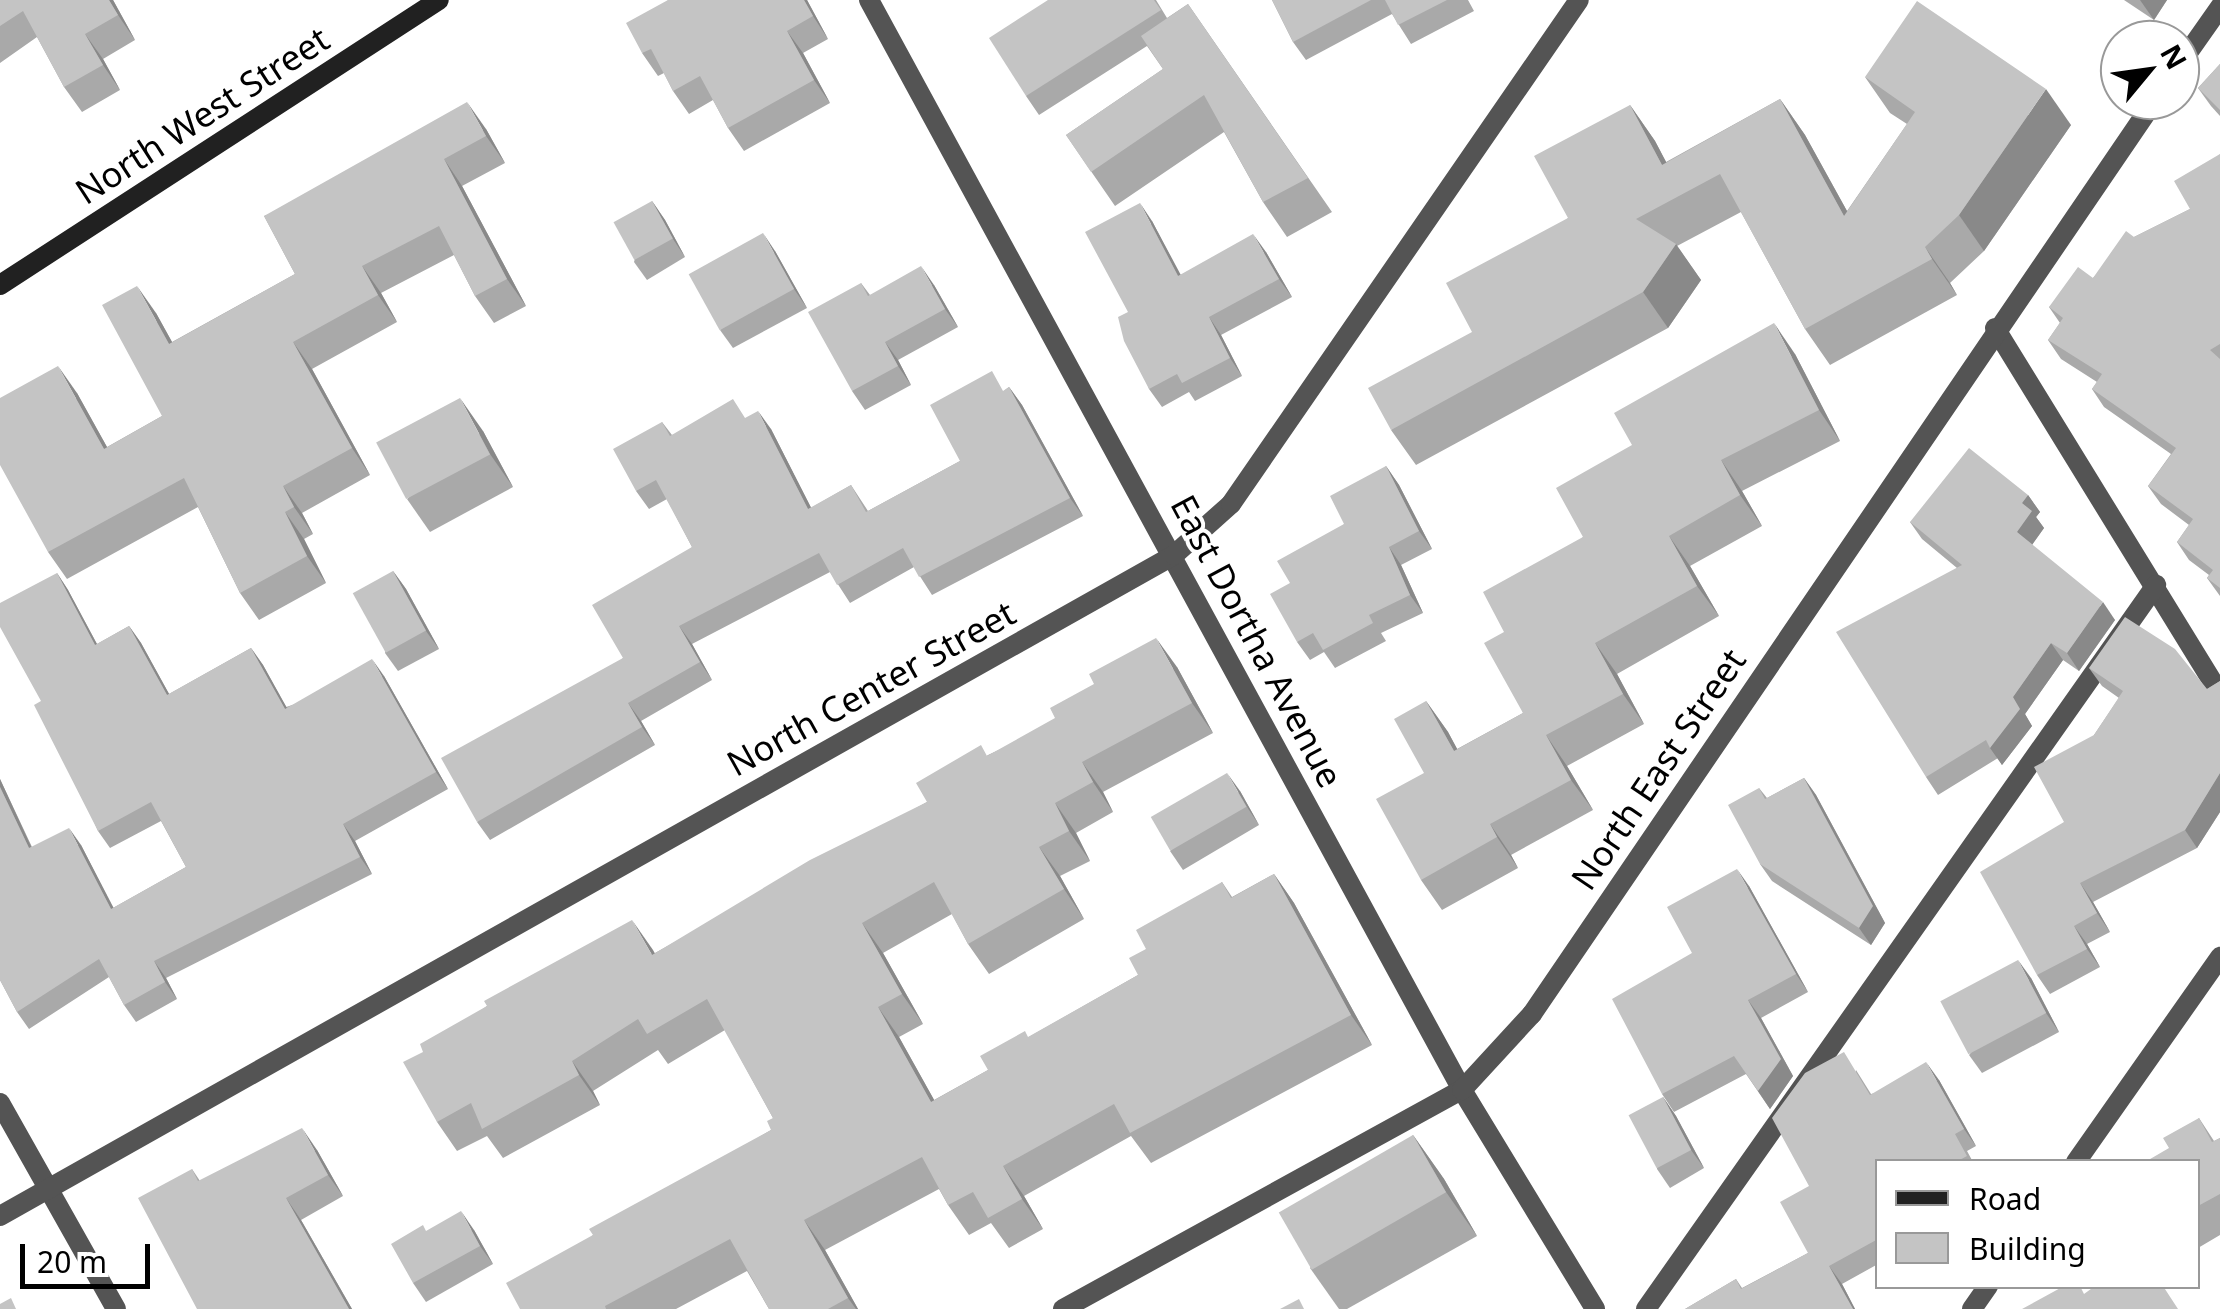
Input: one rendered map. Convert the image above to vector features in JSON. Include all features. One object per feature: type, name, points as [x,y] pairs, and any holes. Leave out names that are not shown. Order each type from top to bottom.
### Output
[{"type":"street","name":"North West Street","points":[[0,285],[439,0]]},
{"type":"street","name":"East Dortha Avenue","points":[[869,0],[1174,554],[1462,1090],[1596,1309]]},
{"type":"street","name":"North Center Street","points":[[0,1216],[1174,554],[1231,504],[1579,0]]},
{"type":"street","points":[[2200,35],[2220,6]]},
{"type":"street","name":"North East Street","points":[[1063,1309],[1462,1090],[1532,1014],[2140,120]]},
{"type":"street","points":[[1995,328],[2220,694]]},
{"type":"street","points":[[1646,1309],[2156,585]]},
{"type":"street","points":[[2078,1159],[2220,958]]},
{"type":"street","points":[[0,1103],[116,1309]]},
{"type":"building","points":[[0,0],[109,0],[118,15],[85,34],[103,65],[64,87],[23,11],[0,26]]},
{"type":"building","points":[[668,0],[804,0],[813,16],[787,31],[814,80],[728,128],[700,76],[673,91],[651,49],[642,53],[626,23]]},
{"type":"building","points":[[1048,0],[1154,0],[1161,10],[1026,96],[989,38]]},
{"type":"building","points":[[1272,0],[1371,0],[1293,42]]},
{"type":"building","points":[[1385,0],[1447,0],[1398,25]]},
{"type":"building","points":[[1917,1],[2046,89],[1959,215],[1925,247],[1932,259],[1805,329],[1720,174],[1636,219],[1676,244],[1643,292],[1391,430],[1368,388],[1472,332],[1446,283],[1568,218],[1534,156],[1630,105],[1662,165],[1780,99],[1844,216],[1915,112],[1865,77]]},
{"type":"building","points":[[1188,4],[1308,178],[1263,202],[1204,95],[1091,172],[1066,135],[1163,69],[1141,36]]},
{"type":"building","points":[[2220,64],[2220,110],[2200,90]]},
{"type":"building","points":[[467,102],[486,136],[444,159],[507,279],[475,296],[439,226],[362,266],[378,295],[293,342],[352,448],[283,486],[294,507],[285,512],[307,556],[240,593],[184,478],[48,552],[0,465],[0,398],[58,366],[104,449],[162,416],[102,305],[137,286],[169,344],[295,274],[264,216]]},
{"type":"building","points":[[2220,154],[2220,344],[2210,350],[2220,359],[2220,588],[2207,578],[2213,570],[2177,542],[2193,519],[2148,486],[2176,448],[2092,389],[2102,374],[2048,340],[2063,318],[2049,307],[2078,267],[2093,278],[2126,231],[2134,237],[2190,209],[2174,181]]},
{"type":"building","points":[[652,201],[673,239],[634,260],[614,222]]},
{"type":"building","points":[[1140,203],[1178,276],[1253,234],[1279,279],[1209,317],[1230,358],[1182,383],[1177,374],[1149,389],[1124,341],[1118,317],[1128,312],[1085,232]]},
{"type":"building","points":[[763,233],[794,289],[720,330],[689,274]]},
{"type":"building","points":[[921,266],[945,309],[885,342],[898,366],[852,391],[808,312],[861,283],[868,296]]},
{"type":"building","points":[[1774,323],[1819,410],[1721,460],[1740,495],[1669,536],[1697,586],[1595,643],[1623,694],[1546,735],[1571,780],[1490,824],[1497,837],[1421,880],[1376,799],[1424,773],[1394,719],[1426,701],[1454,751],[1523,713],[1484,643],[1504,632],[1483,592],[1583,537],[1556,488],[1632,445],[1614,413]]},
{"type":"building","points":[[992,371],[1003,391],[1009,387],[1070,498],[919,577],[903,548],[837,585],[819,553],[679,626],[700,662],[628,703],[642,727],[477,822],[441,758],[623,658],[592,605],[692,547],[656,480],[636,491],[613,449],[662,422],[670,436],[733,399],[745,418],[758,411],[808,509],[851,485],[866,512],[960,461],[930,405]]},
{"type":"building","points":[[460,398],[490,455],[406,499],[376,443]]},
{"type":"building","points":[[1969,448],[2028,495],[2022,503],[2032,511],[2017,532],[2103,602],[2067,653],[2051,643],[2013,697],[2020,709],[1990,748],[1986,740],[1926,777],[1836,632],[1962,565],[1910,522]]},
{"type":"building","points":[[1386,466],[1419,531],[1389,547],[1410,595],[1369,615],[1373,623],[1323,650],[1313,633],[1297,642],[1270,594],[1290,583],[1277,561],[1344,524],[1330,496]]},
{"type":"building","points":[[393,571],[426,630],[386,653],[353,593]]},
{"type":"building","points":[[57,573],[95,645],[129,626],[167,695],[251,648],[285,709],[372,659],[436,772],[343,824],[360,857],[154,961],[165,982],[124,1005],[99,959],[17,1012],[0,980],[0,787],[29,848],[69,828],[111,909],[186,867],[151,802],[98,831],[34,705],[41,701],[0,627],[0,603]]},
{"type":"building","points":[[2125,617],[2175,649],[2207,689],[2220,681],[2220,773],[2185,830],[2080,883],[2097,913],[2074,926],[2087,949],[2037,975],[1980,872],[2064,822],[2034,767],[2094,735],[2123,691],[2089,668]]},
{"type":"building","points":[[1156,638],[1192,703],[1082,762],[1093,782],[1055,803],[1069,831],[1039,847],[1064,889],[968,944],[934,882],[862,923],[902,994],[878,1007],[931,1102],[988,1070],[980,1056],[1025,1031],[1028,1037],[1138,975],[1129,958],[1146,949],[1136,930],[1222,882],[1231,898],[1274,874],[1351,1015],[1130,1133],[1114,1104],[1003,1166],[1022,1199],[988,1218],[973,1192],[948,1205],[922,1157],[804,1220],[848,1298],[828,1309],[769,1309],[730,1239],[605,1306],[606,1309],[520,1309],[506,1283],[593,1235],[589,1229],[771,1130],[767,1121],[773,1118],[707,999],[647,1034],[638,1019],[572,1061],[579,1075],[482,1129],[471,1103],[437,1122],[403,1062],[423,1052],[420,1044],[487,1006],[484,1001],[632,920],[652,955],[810,860],[927,802],[916,783],[981,745],[987,756],[1055,718],[1050,708],[1094,684],[1089,674]]},
{"type":"building","points":[[1227,773],[1246,807],[1170,851],[1151,817]]},
{"type":"building","points":[[1804,778],[1873,906],[1859,928],[1760,864],[1728,805],[1759,788],[1765,799]]},
{"type":"building","points":[[1737,869],[1796,974],[1748,1000],[1781,1059],[1758,1091],[1734,1056],[1662,1094],[1612,999],[1692,953],[1667,907]]},
{"type":"building","points":[[2018,960],[2046,1013],[1968,1054],[1940,1001]]},
{"type":"building","points":[[1844,1052],[1870,1095],[1926,1062],[1964,1129],[1955,1134],[1967,1156],[1875,1159],[1875,1241],[1829,1266],[1853,1309],[1685,1309],[1736,1279],[1741,1289],[1808,1253],[1780,1202],[1809,1186],[1772,1118],[1805,1073]]},
{"type":"building","points":[[1663,1097],[1691,1150],[1657,1168],[1629,1115]]},
{"type":"building","points":[[2199,1118],[2212,1142],[2220,1138],[2220,1194],[2200,1205],[2200,1159],[2150,1159],[2169,1148],[2163,1138]]},
{"type":"building","points":[[302,1128],[328,1175],[286,1198],[349,1309],[197,1309],[138,1198],[192,1169],[198,1181]]},
{"type":"building","points":[[1413,1135],[1446,1192],[1312,1270],[1279,1212]]},
{"type":"building","points":[[461,1211],[480,1246],[413,1283],[391,1244],[423,1225],[426,1231]]},
{"type":"building","points":[[2059,1289],[2082,1289],[2084,1294],[2091,1289],[2165,1289],[2178,1309],[2022,1309]]},
{"type":"building","points":[[11,1298],[16,1309],[0,1309],[0,1304]]},
{"type":"building","points":[[1299,1299],[1304,1309],[1280,1309]]}]
